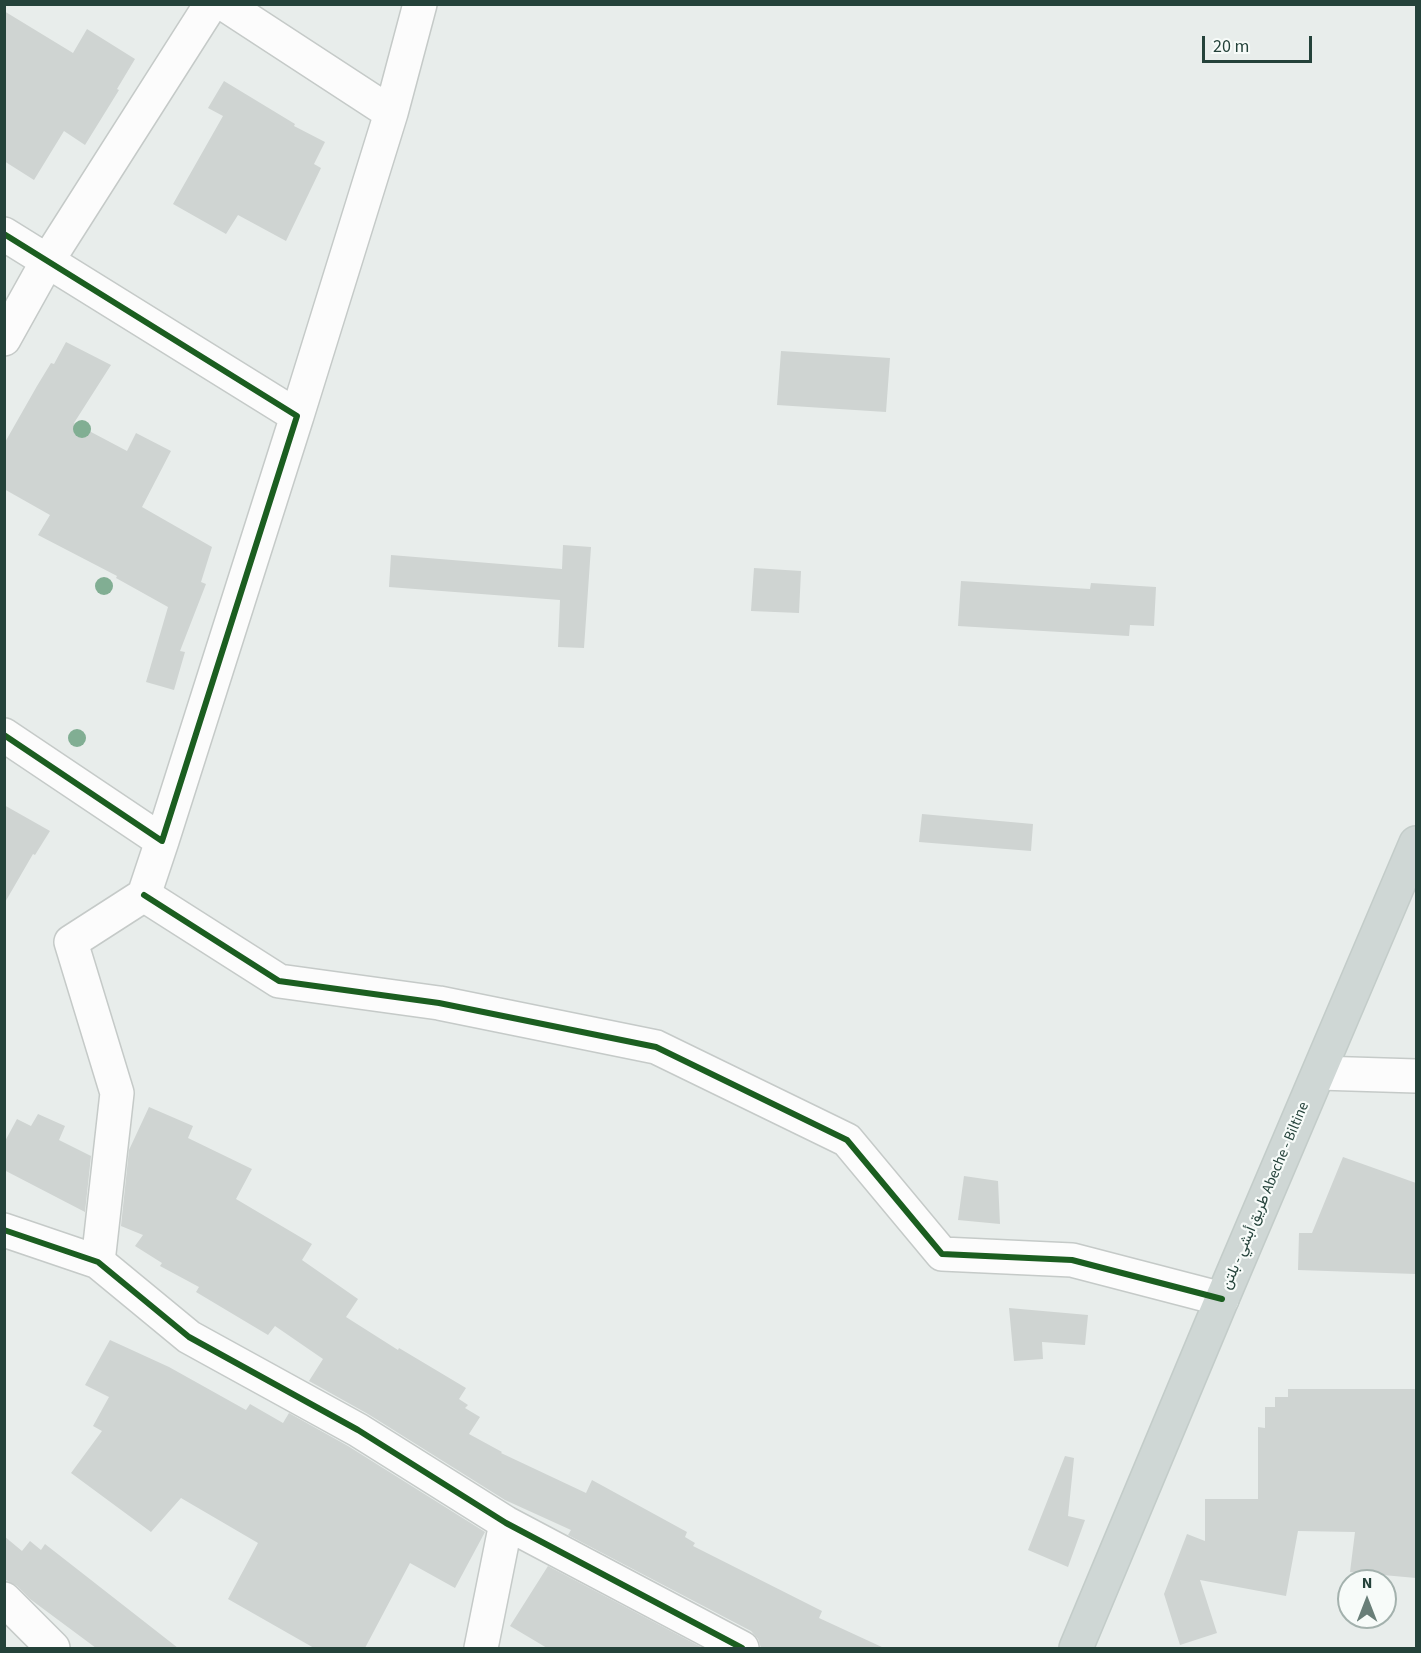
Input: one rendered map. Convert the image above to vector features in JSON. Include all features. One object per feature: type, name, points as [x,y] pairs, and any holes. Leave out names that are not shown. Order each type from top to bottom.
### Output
[{"type":"main road","name":"طريق أبشي - بلتن Abeche - Biltine","points":[[1076,1648],[1416,843]]},
{"type":"street","points":[[4,339],[48,260],[211,4]]},
{"type":"street","points":[[224,4],[391,113]]},
{"type":"street","points":[[98,1262],[117,1093],[71,942],[144,895],[391,113],[420,4]]},
{"type":"street","points":[[4,234],[297,416]]},
{"type":"street","points":[[4,735],[162,841]]},
{"type":"street","points":[[144,895],[279,981],[439,1003],[656,1047],[847,1140],[942,1254],[1072,1260],[1222,1299]]},
{"type":"street","points":[[1319,1073],[1416,1076]]},
{"type":"street","points":[[4,1230],[98,1262],[189,1337],[358,1430],[506,1523],[742,1648]]},
{"type":"street","points":[[481,1648],[506,1523]]},
{"type":"street","points":[[4,1599],[53,1648]]},
{"type":"building","points":[[4,11],[73,53],[87,29],[135,59],[85,145],[64,131],[34,180],[4,161]]},
{"type":"building","points":[[224,81],[295,124],[294,126],[325,142],[314,164],[321,168],[286,241],[238,215],[226,234],[173,204],[223,116],[208,108]]},
{"type":"building","points":[[66,342],[111,365],[74,423],[127,451],[136,433],[171,451],[142,507],[212,547],[201,582],[206,584],[180,651],[185,652],[174,690],[146,682],[168,607],[116,578],[117,576],[38,535],[50,515],[4,489],[4,444],[37,386],[51,363],[54,364]]},
{"type":"building","points":[[781,351],[890,358],[886,412],[777,405]]},
{"type":"building","points":[[563,545],[591,547],[584,648],[558,647],[560,600],[389,587],[391,555],[562,569]]},
{"type":"building","points":[[754,568],[801,571],[799,613],[751,611]]},
{"type":"building","points":[[961,581],[1090,589],[1091,583],[1156,587],[1154,626],[1130,625],[1129,636],[958,626]]},
{"type":"building","points":[[4,805],[50,831],[35,855],[33,854],[4,904]]},
{"type":"building","points":[[922,814],[1033,824],[1031,851],[919,842]]},
{"type":"building","points":[[149,1107],[193,1126],[188,1138],[252,1169],[236,1199],[312,1244],[302,1260],[358,1299],[346,1317],[398,1350],[399,1348],[466,1388],[459,1399],[468,1405],[465,1408],[480,1417],[469,1434],[501,1453],[586,1493],[592,1480],[687,1532],[685,1537],[695,1543],[693,1546],[822,1611],[819,1618],[884,1648],[761,1648],[758,1639],[751,1631],[568,1535],[571,1530],[505,1500],[368,1414],[309,1381],[323,1359],[275,1326],[268,1335],[196,1292],[199,1287],[160,1266],[162,1263],[135,1246],[143,1235],[121,1226],[129,1150]]},
{"type":"building","points":[[38,1114],[65,1126],[59,1140],[91,1156],[85,1212],[4,1170],[4,1143],[17,1119],[31,1126]]},
{"type":"building","points":[[1343,1157],[1416,1183],[1416,1274],[1298,1270],[1299,1233],[1312,1233]]},
{"type":"building","points":[[964,1176],[998,1181],[1000,1224],[958,1220]]},
{"type":"building","points":[[1009,1308],[1088,1315],[1085,1345],[1042,1342],[1043,1359],[1014,1361]]},
{"type":"building","points":[[110,1340],[169,1367],[246,1410],[250,1404],[283,1423],[289,1413],[348,1446],[485,1532],[455,1588],[410,1563],[365,1648],[314,1648],[228,1599],[258,1543],[181,1498],[151,1532],[71,1473],[102,1431],[93,1426],[109,1397],[85,1385]]},
{"type":"building","points":[[1288,1389],[1416,1389],[1416,1578],[1397,1576],[1397,1569],[1350,1569],[1355,1532],[1298,1531],[1286,1596],[1200,1580],[1217,1633],[1180,1645],[1164,1594],[1187,1534],[1205,1541],[1205,1499],[1258,1499],[1258,1427],[1265,1428],[1265,1407],[1275,1407],[1275,1397],[1288,1397]]},
{"type":"building","points":[[1065,1456],[1074,1458],[1068,1516],[1085,1520],[1068,1567],[1028,1550]]},
{"type":"building","points":[[4,1536],[22,1551],[30,1541],[41,1550],[45,1544],[178,1648],[96,1648],[30,1599],[17,1586],[4,1579]]},
{"type":"building","points":[[548,1566],[703,1648],[547,1648],[510,1626]]},
{"type":"cycle path","points":[[4,234],[297,416],[162,841],[4,735]]},
{"type":"cycle path","points":[[144,895],[279,981],[439,1003],[656,1047],[847,1140],[942,1254],[1072,1260],[1222,1299]]},
{"type":"cycle path","points":[[4,1230],[98,1262],[189,1337],[358,1430],[506,1523],[742,1648]]}]
